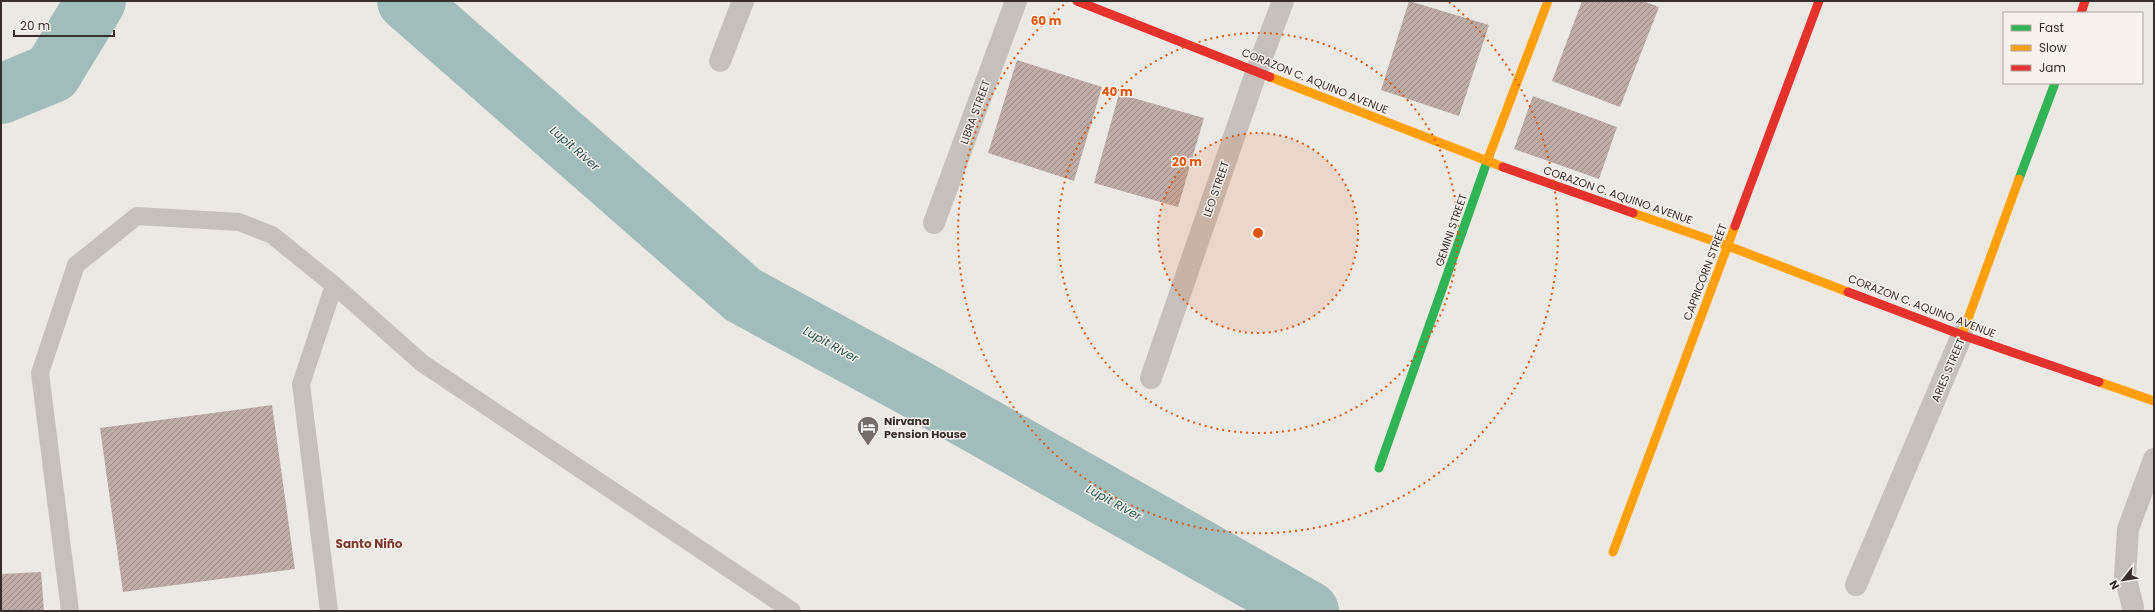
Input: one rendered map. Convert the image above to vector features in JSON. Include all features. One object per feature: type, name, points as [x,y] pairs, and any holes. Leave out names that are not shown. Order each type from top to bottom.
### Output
[{"type":"street","points":[[720,61],[743,1]]},
{"type":"street","name":"LIBRA STREET","points":[[934,223],[1016,1]]},
{"type":"street","name":"CORAZON C. AQUINO AVENUE","points":[[1077,1],[1257,70],[1488,162],[1728,246],[1962,335],[2154,401]]},
{"type":"street","name":"LEO STREET","points":[[1151,378],[1257,70],[1283,1]]},
{"type":"street","name":"GEMINI STREET","points":[[1379,468],[1488,162],[1548,1]]},
{"type":"street","name":"CAPRICORN STREET","points":[[1613,552],[1820,1]]},
{"type":"street","points":[[2081,12],[2085,1]]},
{"type":"street","name":"ARIES STREET","points":[[1856,585],[1962,335],[2055,84]]},
{"type":"street","points":[[2133,607],[2125,576],[2128,529],[2154,459]]},
{"type":"lane","points":[[70,611],[40,373],[76,266],[137,216],[239,222],[272,235],[334,285],[422,363],[787,610]]},
{"type":"lane","points":[[329,611],[301,384],[334,285]]},
{"type":"building","points":[[1409,1],[1489,25],[1459,116],[1381,90]]},
{"type":"building","points":[[1582,1],[1643,1],[1659,7],[1620,107],[1552,81]]},
{"type":"building","points":[[1017,60],[1102,87],[1074,181],[988,153]]},
{"type":"building","points":[[1119,94],[1204,118],[1178,207],[1094,183]]},
{"type":"building","points":[[1533,96],[1617,127],[1599,179],[1514,149]]},
{"type":"building","points":[[272,405],[295,569],[123,592],[100,428]]},
{"type":"building","points":[[41,572],[44,611],[1,611],[1,574]]},
{"type":"waterway","name":"Lupit River","points":[[1,94],[52,73],[96,1]]},
{"type":"waterway","name":"Lupit River","points":[[407,1],[743,295],[916,389],[1309,611]]},
{"type":"traffic: fast","points":[[2019,179],[2055,84]]},
{"type":"traffic: fast","points":[[1379,468],[1489,156]]},
{"type":"traffic: slow","points":[[1489,156],[1548,1]]},
{"type":"traffic: slow","points":[[1270,77],[1503,167]]},
{"type":"traffic: slow","points":[[1962,335],[2019,179]]},
{"type":"traffic: slow","points":[[1633,213],[1728,246],[1848,292]]},
{"type":"traffic: slow","points":[[1613,552],[1735,226]]},
{"type":"traffic: slow","points":[[2099,382],[2154,401]]},
{"type":"traffic: jam","points":[[1077,1],[1270,77]]},
{"type":"traffic: jam","points":[[1735,226],[1819,1]]},
{"type":"traffic: jam","points":[[2081,12],[2085,1]]},
{"type":"traffic: jam","points":[[1503,167],[1633,213]]},
{"type":"traffic: jam","points":[[1848,292],[1962,335],[2099,382]]},
{"type":"place","name":"Nirvana Pension House","points":[[868,446]]},
{"type":"district","name":"Santo Niño","points":[[369,543]]}]
